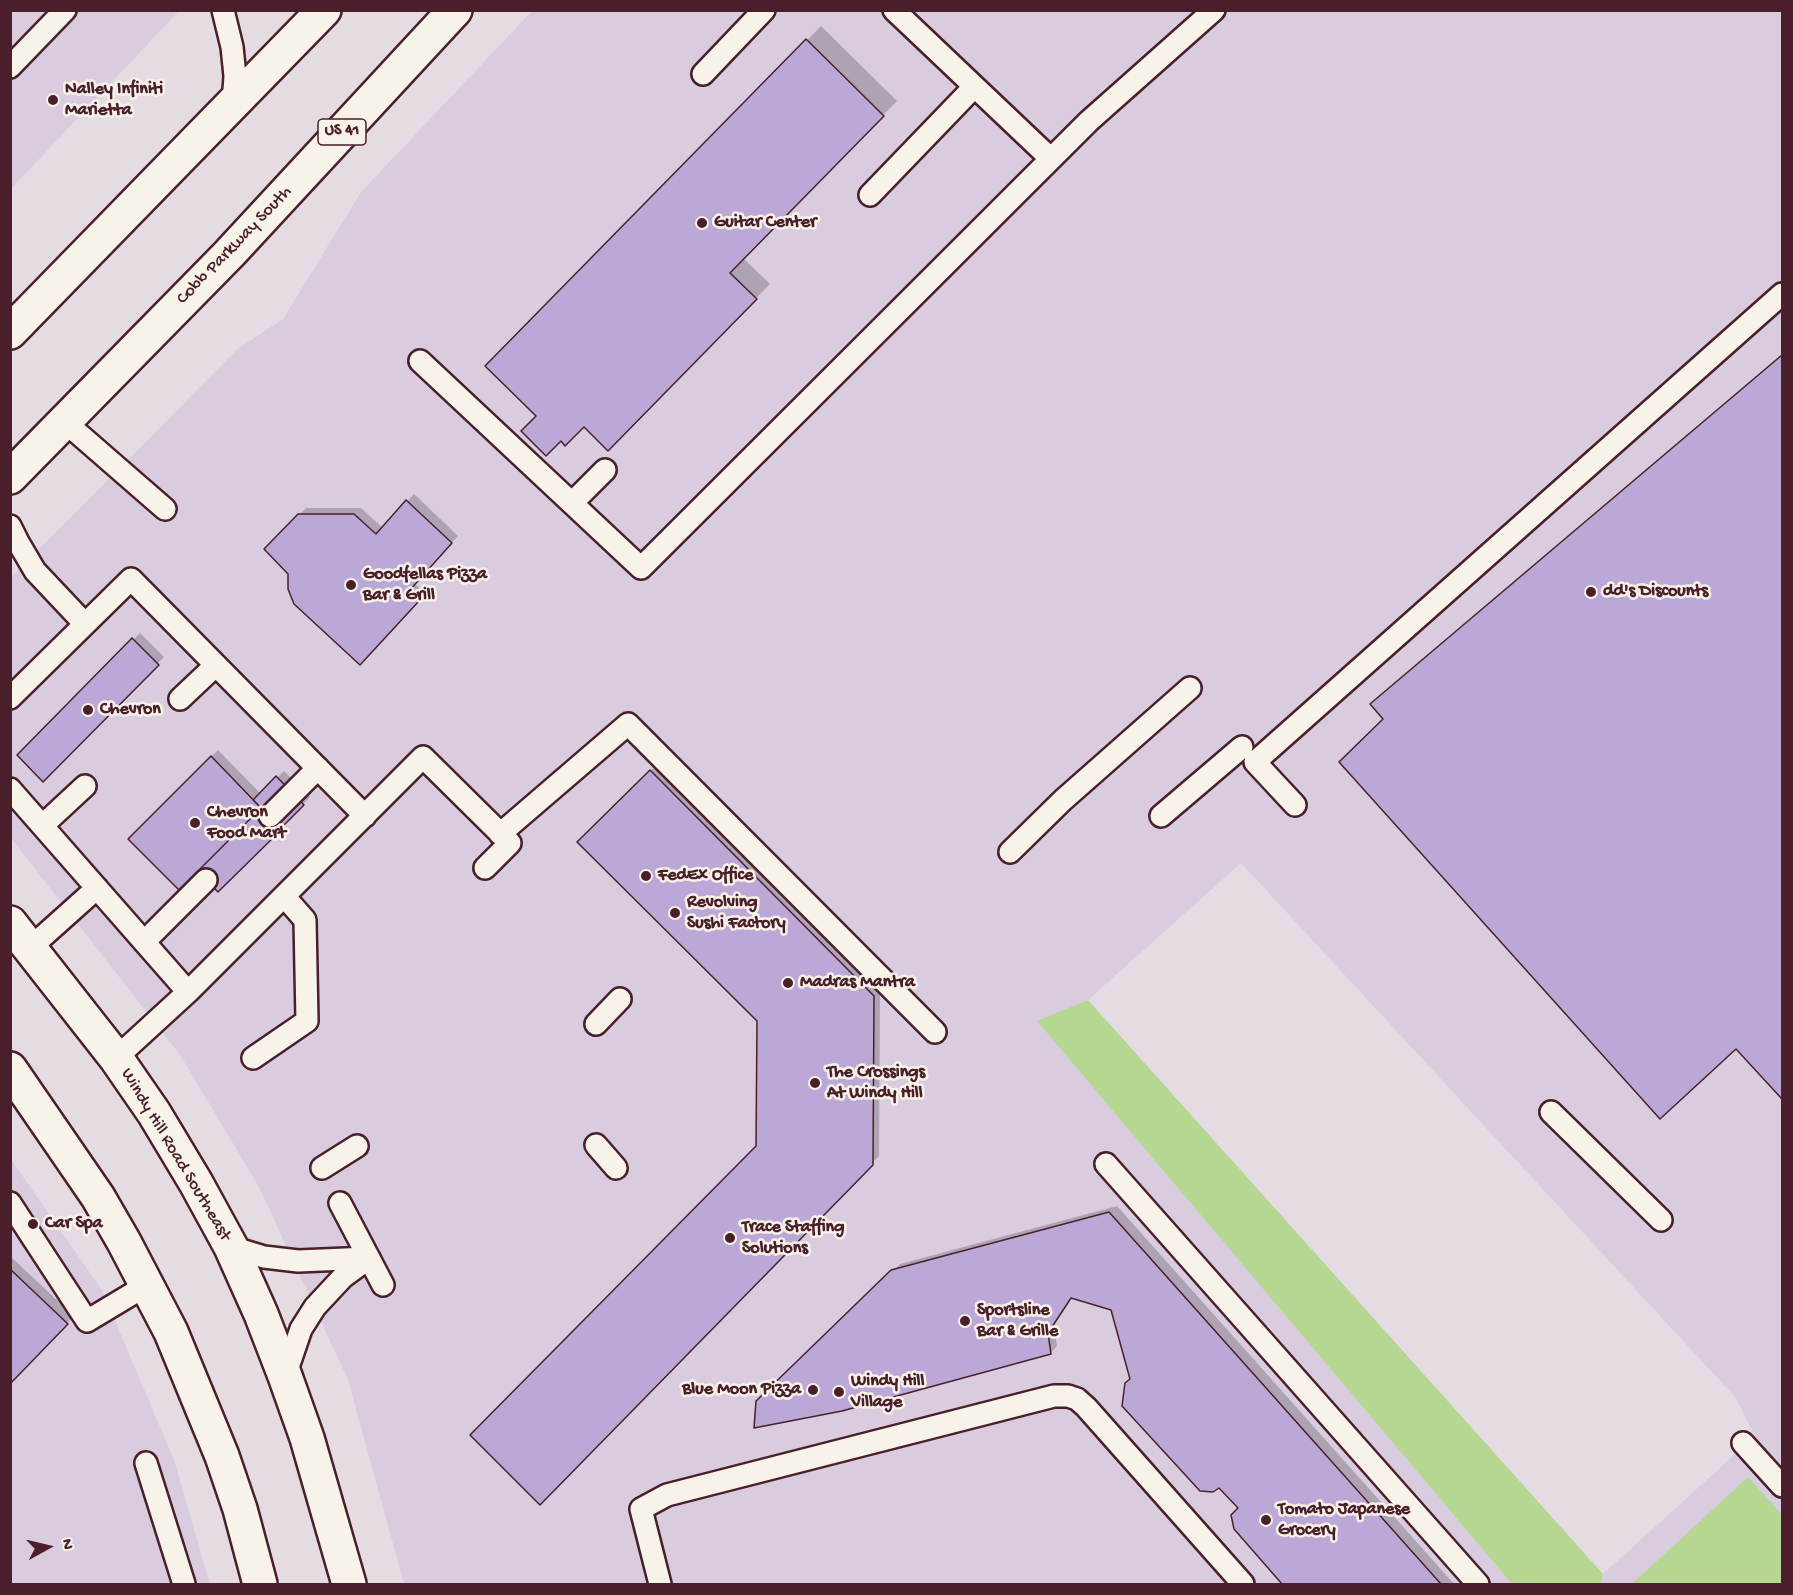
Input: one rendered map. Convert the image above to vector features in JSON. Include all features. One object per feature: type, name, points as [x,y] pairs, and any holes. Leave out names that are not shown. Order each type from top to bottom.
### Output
[{"type":"main road","points":[[10,332],[324,10]]},
{"type":"main road","name":"Cobb Parkway South","points":[[10,477],[229,254],[455,10]]},
{"type":"main road","name":"Windy Hill Road Southeast","points":[[20,935],[116,1058],[154,1113],[231,1247],[261,1314],[307,1438],[349,1584]]},
{"type":"main road","points":[[10,1068],[98,1197],[147,1285],[183,1360],[222,1456],[240,1509],[260,1584]]},
{"type":"lane","points":[[10,67],[65,10]]},
{"type":"lane","points":[[223,10],[232,47],[235,76],[233,104]]},
{"type":"lane","points":[[703,74],[764,10]]},
{"type":"lane","points":[[894,10],[1051,159]]},
{"type":"lane","points":[[420,361],[642,568],[1089,121],[1214,10]]},
{"type":"lane","points":[[870,195],[974,87]]},
{"type":"lane","points":[[1295,805],[1255,762],[1782,294]]},
{"type":"lane","points":[[65,422],[165,509]]},
{"type":"lane","points":[[572,503],[605,470]]},
{"type":"lane","points":[[10,526],[35,570],[86,624]]},
{"type":"lane","points":[[10,558],[35,570]]},
{"type":"lane","points":[[10,698],[131,579],[365,816]]},
{"type":"lane","points":[[180,699],[216,665]]},
{"type":"lane","points":[[1010,852],[1063,800],[1190,688]]},
{"type":"lane","points":[[500,834],[628,724],[935,1032]]},
{"type":"lane","points":[[1161,816],[1242,747]]},
{"type":"lane","points":[[116,1058],[188,992],[423,757],[510,843],[485,868]]},
{"type":"lane","points":[[270,816],[318,768]]},
{"type":"lane","points":[[42,825],[85,786]]},
{"type":"lane","points":[[10,789],[188,992]]},
{"type":"lane","points":[[144,942],[206,880]]},
{"type":"lane","points":[[20,935],[97,888]]},
{"type":"lane","points":[[253,1058],[307,1021],[305,920],[284,896]]},
{"type":"lane","points":[[596,1024],[620,999]]},
{"type":"lane","points":[[1551,1112],[1661,1220]]},
{"type":"lane","points":[[596,1145],[616,1168]]},
{"type":"lane","points":[[322,1168],[357,1146]]},
{"type":"lane","points":[[1106,1164],[1478,1584]]},
{"type":"lane","points":[[10,1203],[87,1321],[147,1285]]},
{"type":"lane","points":[[340,1203],[383,1285]]},
{"type":"lane","points":[[231,1247],[264,1257],[298,1261],[369,1258]]},
{"type":"lane","points":[[285,1376],[300,1329],[315,1307],[343,1277],[369,1258]]},
{"type":"lane","points":[[660,1584],[641,1509],[667,1495],[1054,1396],[1068,1396],[1077,1399],[1086,1407],[1244,1584]]},
{"type":"lane","points":[[1743,1443],[1782,1486]]},
{"type":"lane","points":[[146,1463],[184,1584]]},
{"type":"shaded area","name":"Nalley Infiniti Marietta","points":[[11,11],[179,11],[11,189]]},
{"type":"shaded area","points":[[532,11],[1782,11],[1782,1584],[1601,1584],[1603,1574],[1755,1436],[1735,1397],[1241,863],[1088,1000],[1038,1022],[1512,1584],[404,1584],[348,1380],[259,1187],[180,1055],[11,838],[11,577],[239,348],[283,319],[361,192]]},
{"type":"shaded area","points":[[10,1158],[102,1290],[174,1460],[210,1584],[11,1584]]},
{"type":"green space","points":[[1088,1000],[1603,1574],[1601,1584],[1512,1584],[1037,1021]]},
{"type":"green space","points":[[1748,1477],[1782,1515],[1782,1584],[1632,1584]]},
{"type":"building","name":"Guitar Center","points":[[806,39],[884,116],[730,273],[757,299],[608,451],[584,427],[565,446],[561,441],[546,456],[521,431],[536,416],[485,366]]},
{"type":"building","points":[[1782,355],[1782,1099],[1736,1049],[1660,1119],[1339,762],[1383,719],[1370,704]]},
{"type":"building","name":"Goodfellas Pizza Bar & Grill","points":[[406,500],[452,543],[409,591],[419,601],[360,665],[294,604],[288,589],[288,574],[264,549],[298,514],[354,514],[376,534]]},
{"type":"building","name":"Chevron","points":[[132,638],[159,665],[43,782],[17,755]]},
{"type":"building","name":"Chevron Food Mart","points":[[211,756],[261,808],[179,890],[128,839]]},
{"type":"building","name":"The Crossings At Windy Hill","points":[[650,770],[874,996],[873,1165],[540,1505],[470,1435],[756,1146],[757,1021],[577,842]]},
{"type":"building","points":[[276,776],[304,805],[281,828],[253,800]]},
{"type":"building","points":[[261,808],[282,829],[218,892],[198,871]]},
{"type":"building","name":"Windy Hill Village","points":[[1109,1212],[1441,1584],[1282,1584],[1234,1529],[1231,1515],[1238,1508],[1219,1488],[1213,1492],[1200,1491],[1122,1406],[1125,1383],[1130,1379],[1111,1310],[1071,1298],[1048,1333],[1051,1354],[842,1411],[754,1428],[756,1401],[891,1270]]},
{"type":"building","points":[[10,1269],[68,1324],[10,1384]]},
{"type":"place","name":"Nalley Infiniti Marietta","points":[[53,100]]},
{"type":"place","name":"Guitar Center","points":[[702,223]]},
{"type":"place","name":"Goodfellas Pizza Bar & Grill","points":[[351,585]]},
{"type":"place","name":"dd's Discounts","points":[[1591,592]]},
{"type":"place","name":"Chevron","points":[[88,710]]},
{"type":"place","name":"Chevron Food Mart","points":[[195,823]]},
{"type":"place","name":"FedEx Office","points":[[646,876]]},
{"type":"place","name":"Revolving Sushi Factory","points":[[675,913]]},
{"type":"place","name":"Madras Mantra","points":[[788,983]]},
{"type":"place","name":"The Crossings At Windy Hill","points":[[815,1083]]},
{"type":"place","name":"Car Spa","points":[[33,1224]]},
{"type":"place","name":"Trace Staffing Solutions","points":[[730,1238]]},
{"type":"place","name":"Sportsline Bar & Grille","points":[[965,1321]]},
{"type":"place","name":"Blue Moon Pizza","points":[[813,1390]]},
{"type":"place","name":"Windy Hill Village","points":[[839,1392]]},
{"type":"place","name":"Tomato Japanese Grocery","points":[[1266,1520]]}]
